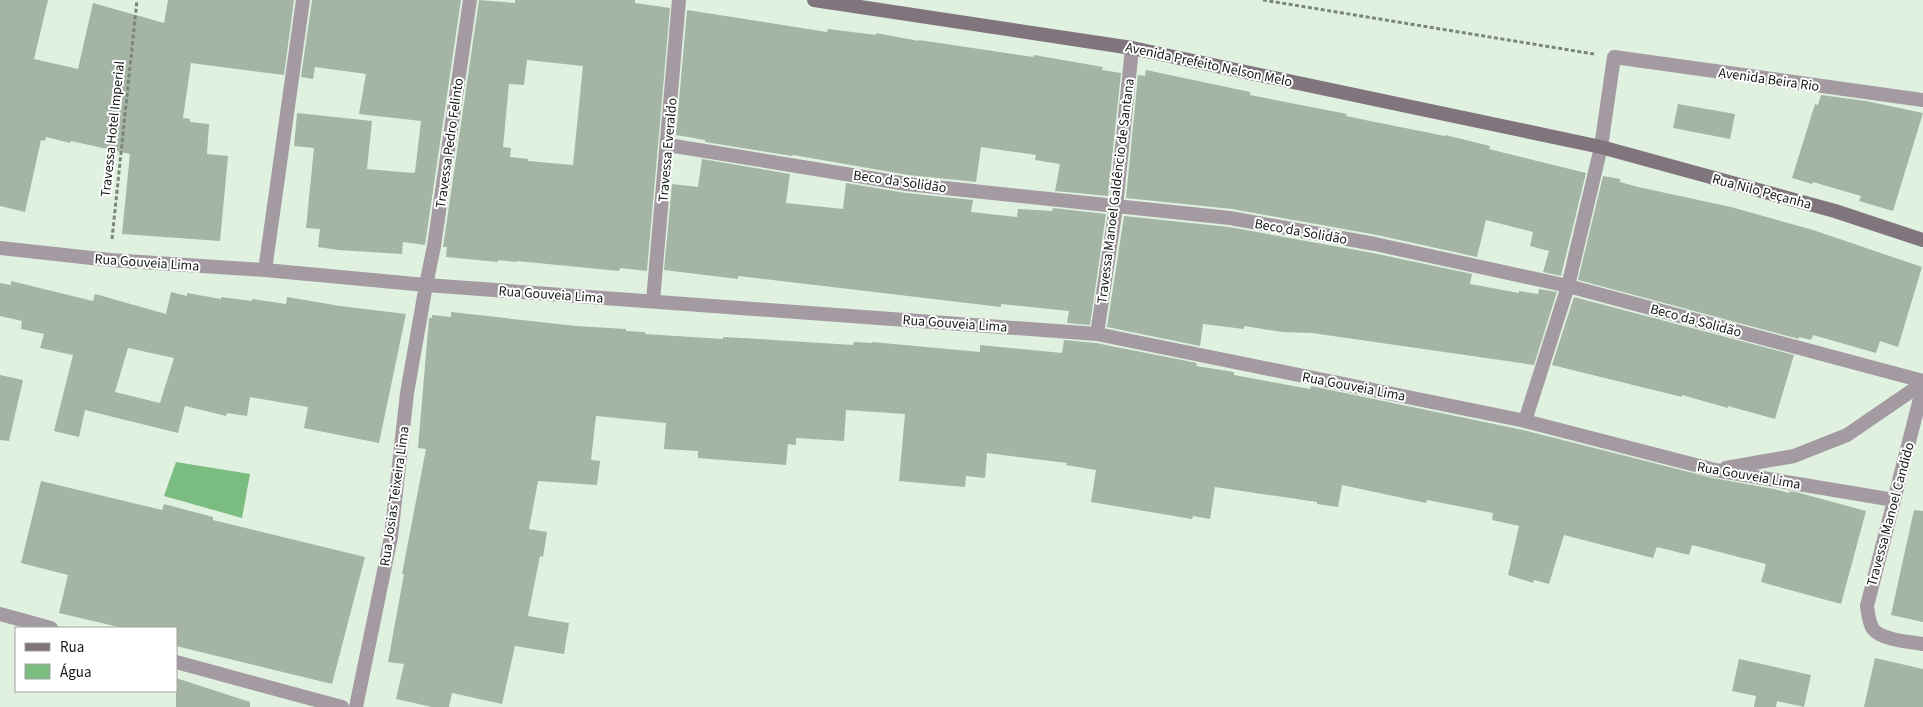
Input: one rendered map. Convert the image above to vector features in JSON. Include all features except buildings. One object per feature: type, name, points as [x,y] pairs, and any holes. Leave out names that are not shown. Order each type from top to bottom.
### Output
[{"type":"main road","name":"Avenida Prefeito Nelson Melo","points":[[814,0],[1132,48],[1600,147]]},
{"type":"main road","name":"Rua Nilo Peçanha","points":[[1600,147],[1835,211],[1923,240]]},
{"type":"street","points":[[265,270],[303,0]]},
{"type":"street","name":"Travessa Pedro Felinto","points":[[426,285],[435,237],[470,0]]},
{"type":"street","name":"Travessa Everaldo","points":[[653,301],[668,145],[679,0]]},
{"type":"street","name":"Travessa Manoel Galdêncio de Santana","points":[[1097,334],[1116,207],[1132,48]]},
{"type":"street","points":[[1525,421],[1568,286],[1600,147],[1614,57]]},
{"type":"street","name":"Avenida Beira Rio","points":[[1614,57],[1923,100]]},
{"type":"street","name":"Beco da Solidão","points":[[668,145],[907,184],[1240,220],[1375,244],[1568,286],[1923,382]]},
{"type":"street","name":"Rua Gouveia Lima","points":[[0,248],[110,260],[265,270],[426,285],[1097,334],[1525,421],[1715,470],[1894,500]]},
{"type":"street","name":"Rua Josias Teixeira Lima","points":[[356,707],[391,537],[407,393],[426,285]]},
{"type":"street","points":[[1715,470],[1794,456],[1847,435],[1923,382]]},
{"type":"street","name":"Travessa Manoel Candido","points":[[1923,387],[1867,606],[1873,630],[1882,636],[1923,644]]},
{"type":"street","points":[[0,614],[47,627]]},
{"type":"street","points":[[178,663],[342,707]]},
{"type":"path","name":"Travessa Hotel Imperial","points":[[110,260],[137,0]]},
{"type":"path","points":[[1263,0],[1614,57]]},
{"type":"water","points":[[176,462],[250,474],[242,518],[164,496]]}]
